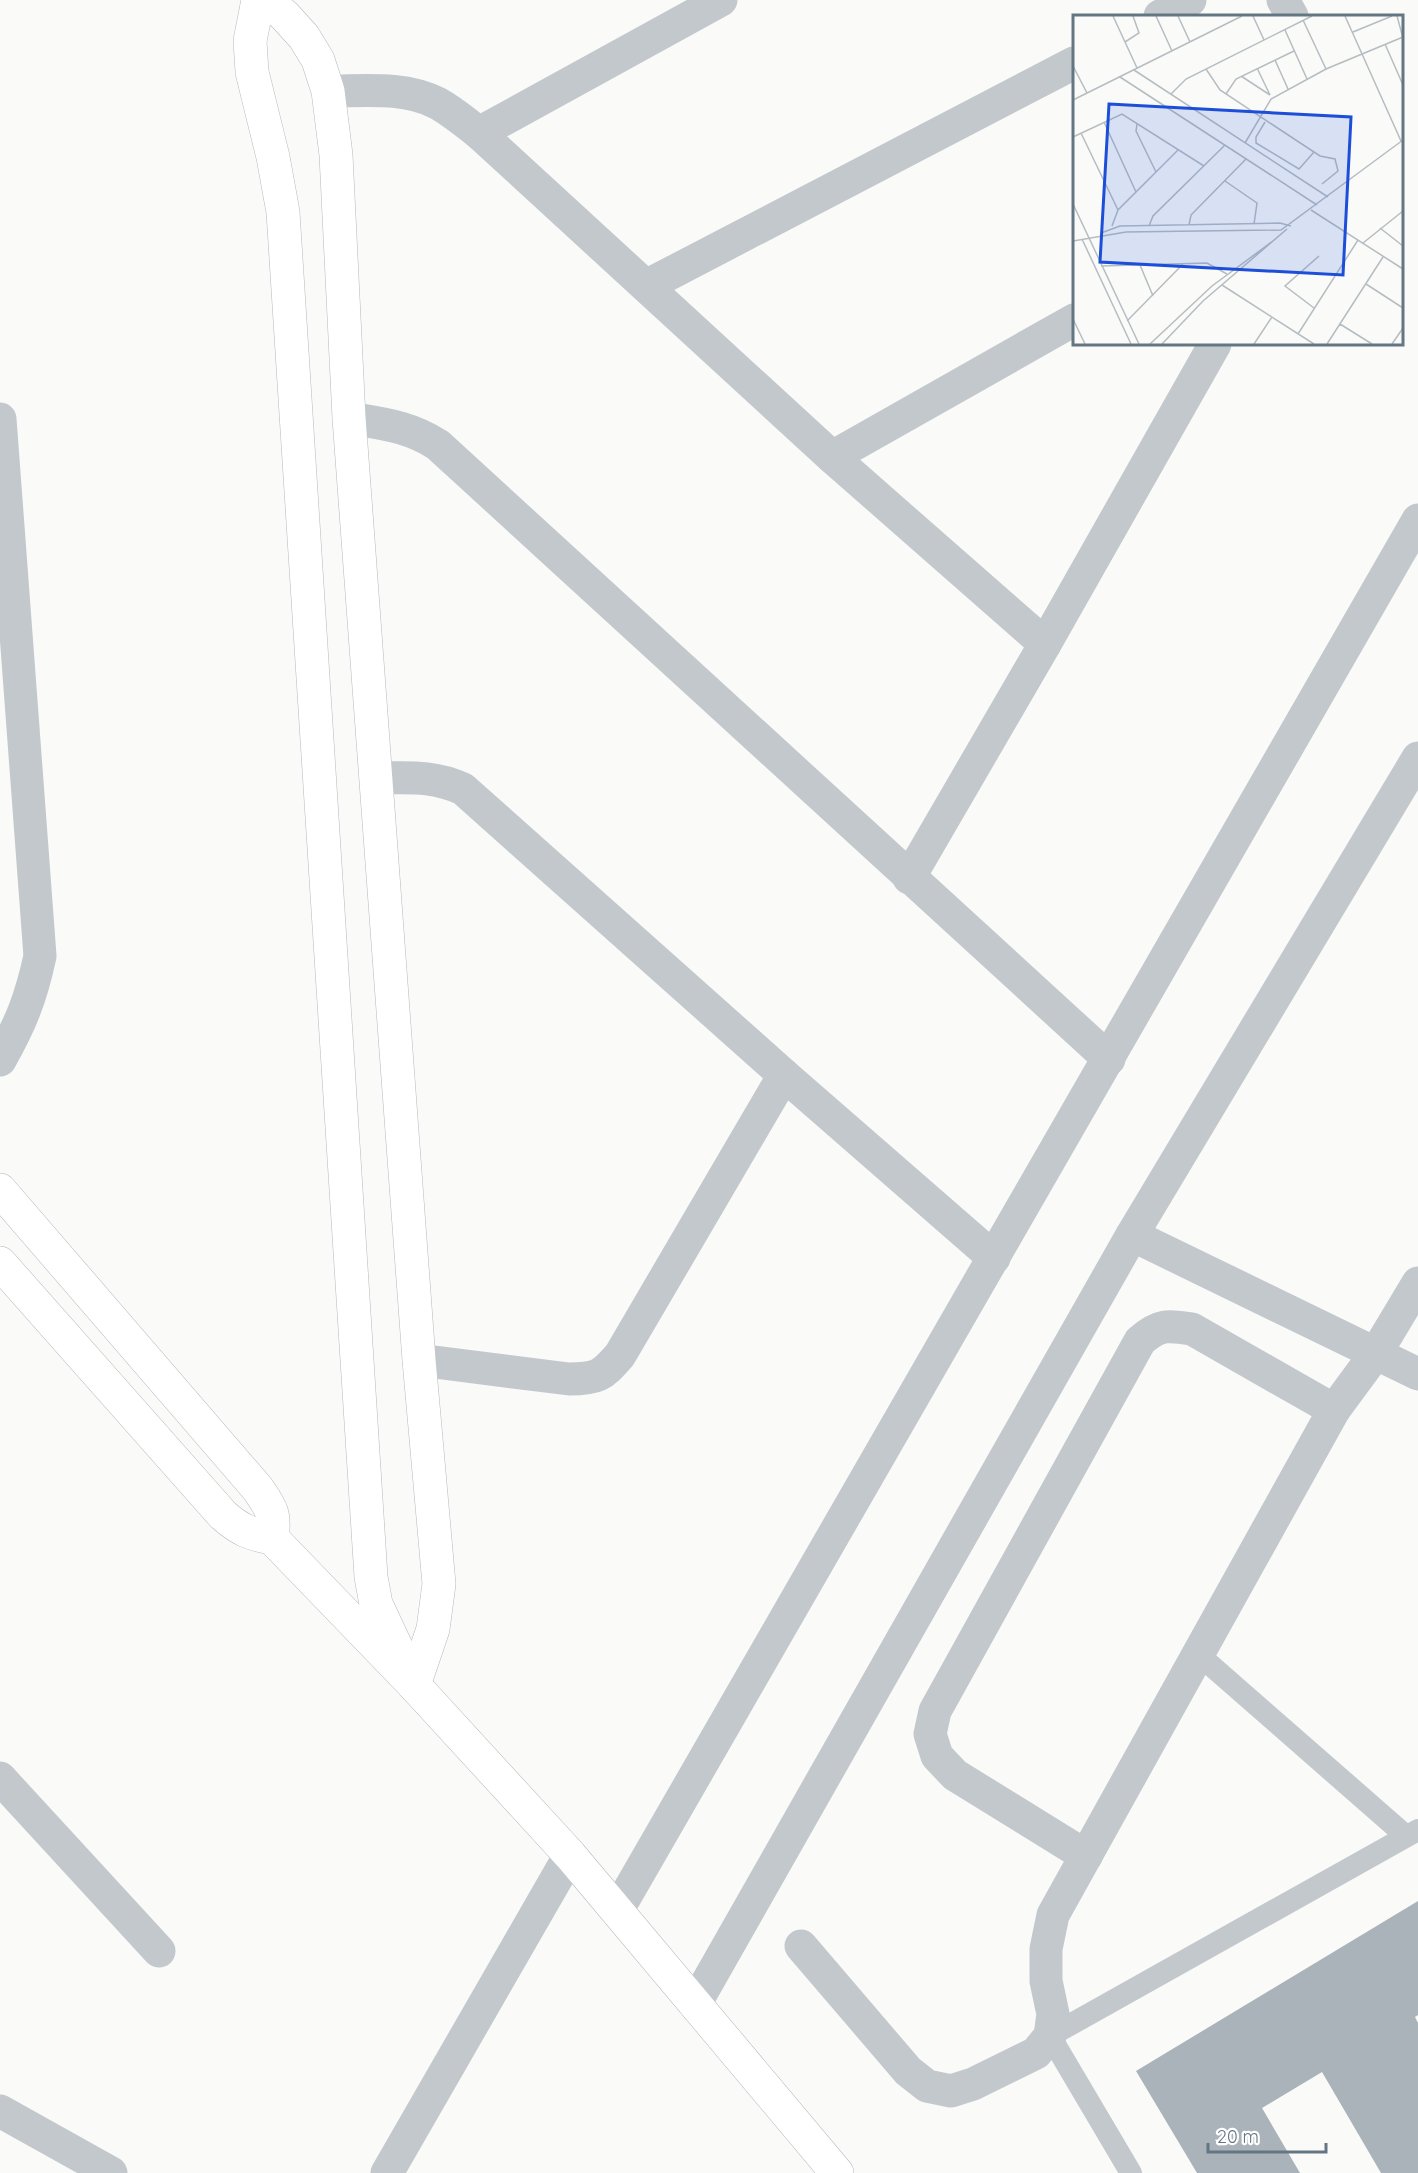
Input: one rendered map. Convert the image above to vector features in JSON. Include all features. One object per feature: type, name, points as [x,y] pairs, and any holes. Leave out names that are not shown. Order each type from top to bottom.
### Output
[{"type":"main road","points":[[258,0],[250,41],[252,72],[273,157],[283,212],[371,1577],[376,1604],[414,1685]]},
{"type":"main road","points":[[266,0],[304,37],[318,60],[328,91],[336,155],[349,418],[419,1360],[439,1584],[433,1629],[414,1685]]},
{"type":"main road","points":[[0,1190],[258,1489],[269,1505],[275,1521],[272,1538]]},
{"type":"main road","points":[[0,1263],[223,1515],[236,1526],[252,1534],[272,1538],[414,1685],[570,1855],[837,2173]]},
{"type":"street","points":[[479,133],[721,0]]},
{"type":"street","points":[[1162,15],[1190,0]]},
{"type":"street","points":[[1283,0],[1291,15]]},
{"type":"street","points":[[646,286],[1073,64]]},
{"type":"street","points":[[328,91],[386,91],[414,94],[438,104],[479,133],[832,457],[1045,644]]},
{"type":"street","points":[[832,457],[1073,321]]},
{"type":"street","points":[[909,878],[1214,345]]},
{"type":"street","points":[[349,418],[392,425],[419,433],[438,445],[1109,1059]]},
{"type":"street","points":[[0,419],[12,725],[40,956],[31,995],[17,1031],[0,1060]]},
{"type":"street","points":[[617,1911],[1418,520]]},
{"type":"street","points":[[695,2004],[1132,1235],[1418,758]]},
{"type":"street","points":[[376,778],[429,778],[446,781],[463,789],[784,1075],[994,1258]]},
{"type":"street","points":[[419,1360],[569,1379],[590,1379],[607,1370],[620,1355],[784,1075]]},
{"type":"street","points":[[1132,1235],[1418,1374]]},
{"type":"street","points":[[801,1946],[908,2071],[927,2086],[951,2091],[973,2084],[1036,2053],[1050,2036],[1053,2014],[1046,1981],[1046,1949],[1053,1915],[1334,1410],[1376,1353],[1418,1283]]},
{"type":"street","points":[[1086,1856],[955,1775],[936,1756],[930,1734],[935,1711],[1140,1341],[1154,1329],[1171,1325],[1192,1329],[1334,1410]]},
{"type":"street","points":[[0,1778],[159,1951]]},
{"type":"street","points":[[387,2173],[570,1855]]},
{"type":"street","points":[[0,2111],[111,2173]]},
{"type":"lane","points":[[1131,2173],[1050,2036],[1412,1833],[1198,1654]]},
{"type":"building","points":[[1418,1901],[1418,2015],[1415,2017],[1418,2023],[1418,2173],[1381,2173],[1322,2072],[1262,2108],[1300,2173],[1197,2173],[1136,2071]]}]
